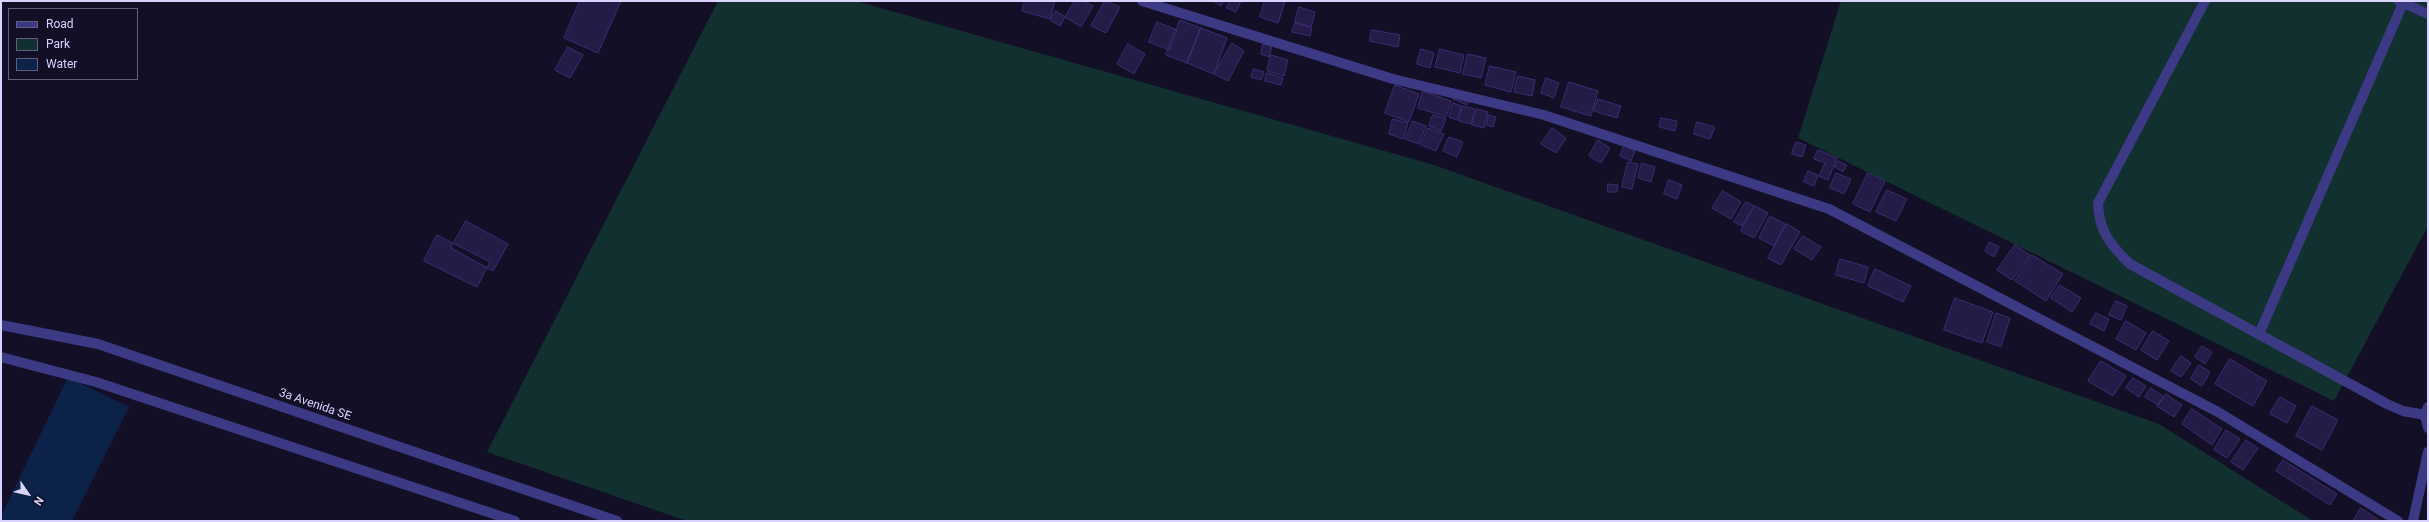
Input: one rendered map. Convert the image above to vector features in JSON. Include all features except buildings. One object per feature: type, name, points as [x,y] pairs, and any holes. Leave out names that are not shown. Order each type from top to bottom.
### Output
[{"type":"street","points":[[1142,1],[1393,79],[1544,115],[1829,209],[2218,412],[2398,521]]},
{"type":"street","points":[[2205,1],[2098,203],[2098,219],[2104,236],[2112,247],[2130,264],[2387,404],[2403,411],[2427,411],[2428,428]]},
{"type":"street","points":[[2258,334],[2402,2],[2428,14]]},
{"type":"street","name":"3a Avenida SE","points":[[1,325],[98,344],[617,521]]},
{"type":"street","points":[[1,357],[96,382],[515,521]]},
{"type":"street","points":[[2413,521],[2428,452]]},
{"type":"green space","points":[[718,1],[856,1],[1434,165],[2159,424],[2313,521],[687,521],[487,452]]},
{"type":"green space","points":[[1841,1],[2428,1],[2428,226],[2334,401],[1798,138]]},
{"type":"water","points":[[68,377],[129,407],[72,521],[1,521],[1,516]]}]
